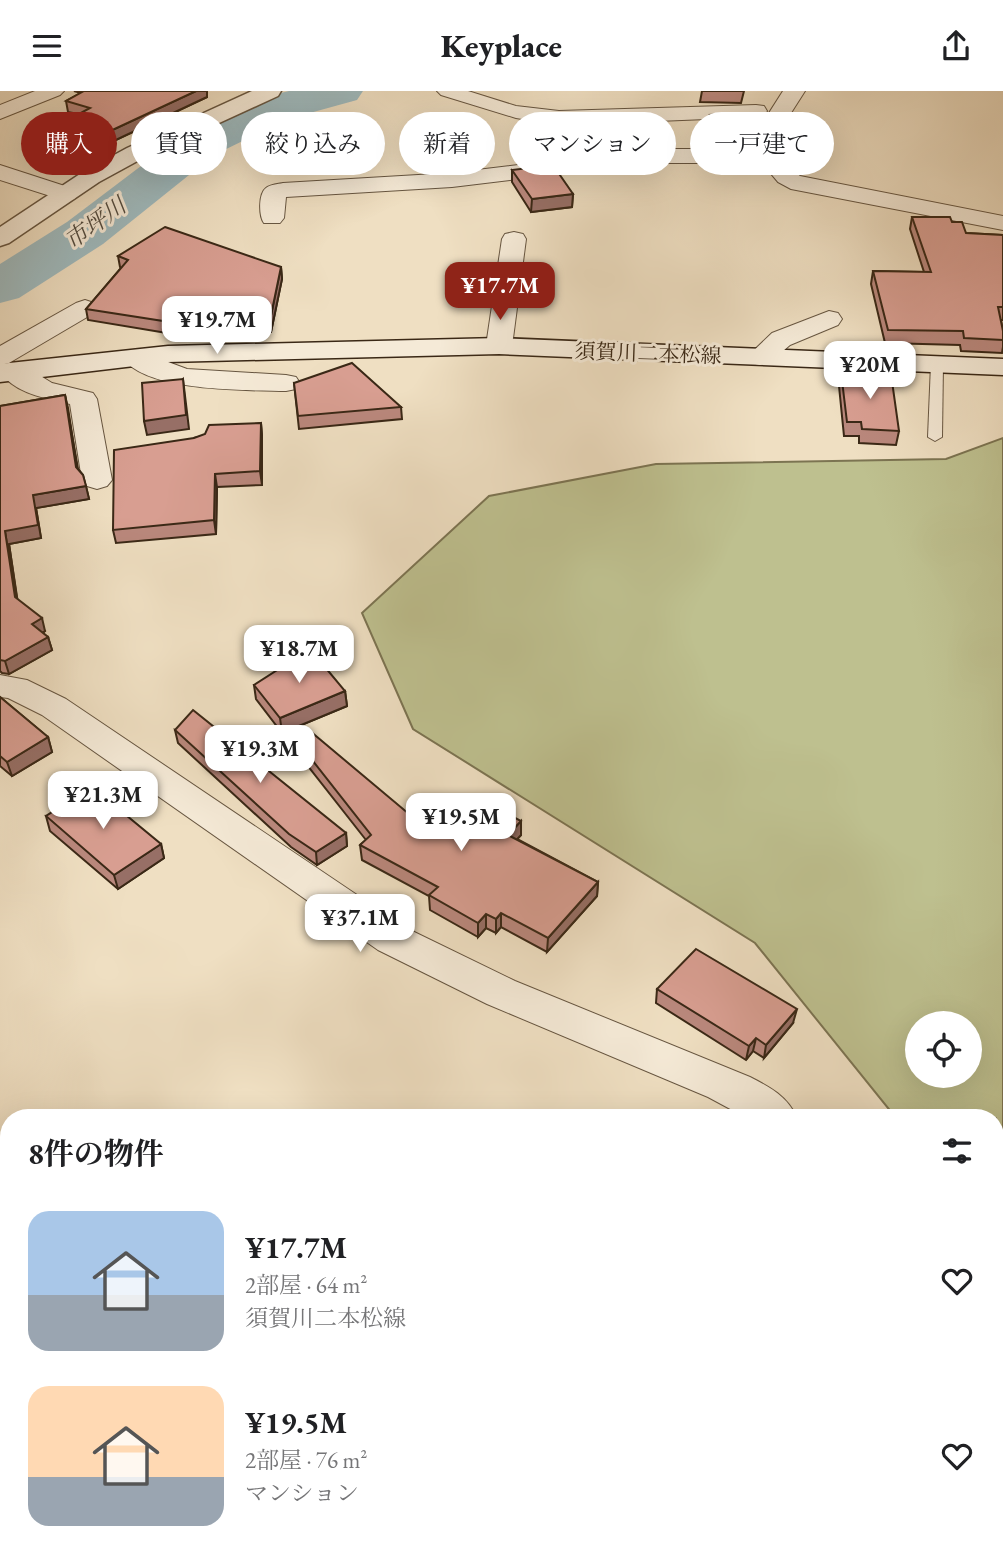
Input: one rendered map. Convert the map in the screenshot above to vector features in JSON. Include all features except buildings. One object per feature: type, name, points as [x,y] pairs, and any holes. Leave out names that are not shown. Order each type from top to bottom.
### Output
[{"type":"main road","points":[[0,238],[135,153],[270,91]]},
{"type":"main road","name":"須賀川二本松線","points":[[4,367],[292,350],[499,346],[1003,367]]},
{"type":"street","points":[[0,113],[53,91]]},
{"type":"street","points":[[448,91],[502,110],[545,118],[756,111]]},
{"type":"street","points":[[781,112],[794,91]]},
{"type":"street","points":[[272,218],[274,193],[283,190],[452,180],[650,156],[690,156]]},
{"type":"street","points":[[0,172],[66,194]]},
{"type":"street","points":[[783,175],[791,181],[1003,223]]},
{"type":"street","points":[[499,346],[514,239]]},
{"type":"street","points":[[85,308],[4,367],[42,389],[83,399],[102,461]]},
{"type":"street","points":[[760,357],[781,339],[830,319]]},
{"type":"street","points":[[136,358],[152,370],[217,380],[286,383]]},
{"type":"street","points":[[0,686],[15,688],[54,707],[392,939],[444,969],[657,1056],[752,1099],[765,1109]]},
{"type":"lane","points":[[935,437],[937,364]]},
{"type":"green space","points":[[1003,438],[1003,1109],[889,1109],[755,943],[413,729],[362,613],[489,496],[656,464],[946,459]]},
{"type":"waterway","name":"市坪川","points":[[0,287],[85,233],[198,145],[272,109],[341,91]]}]
